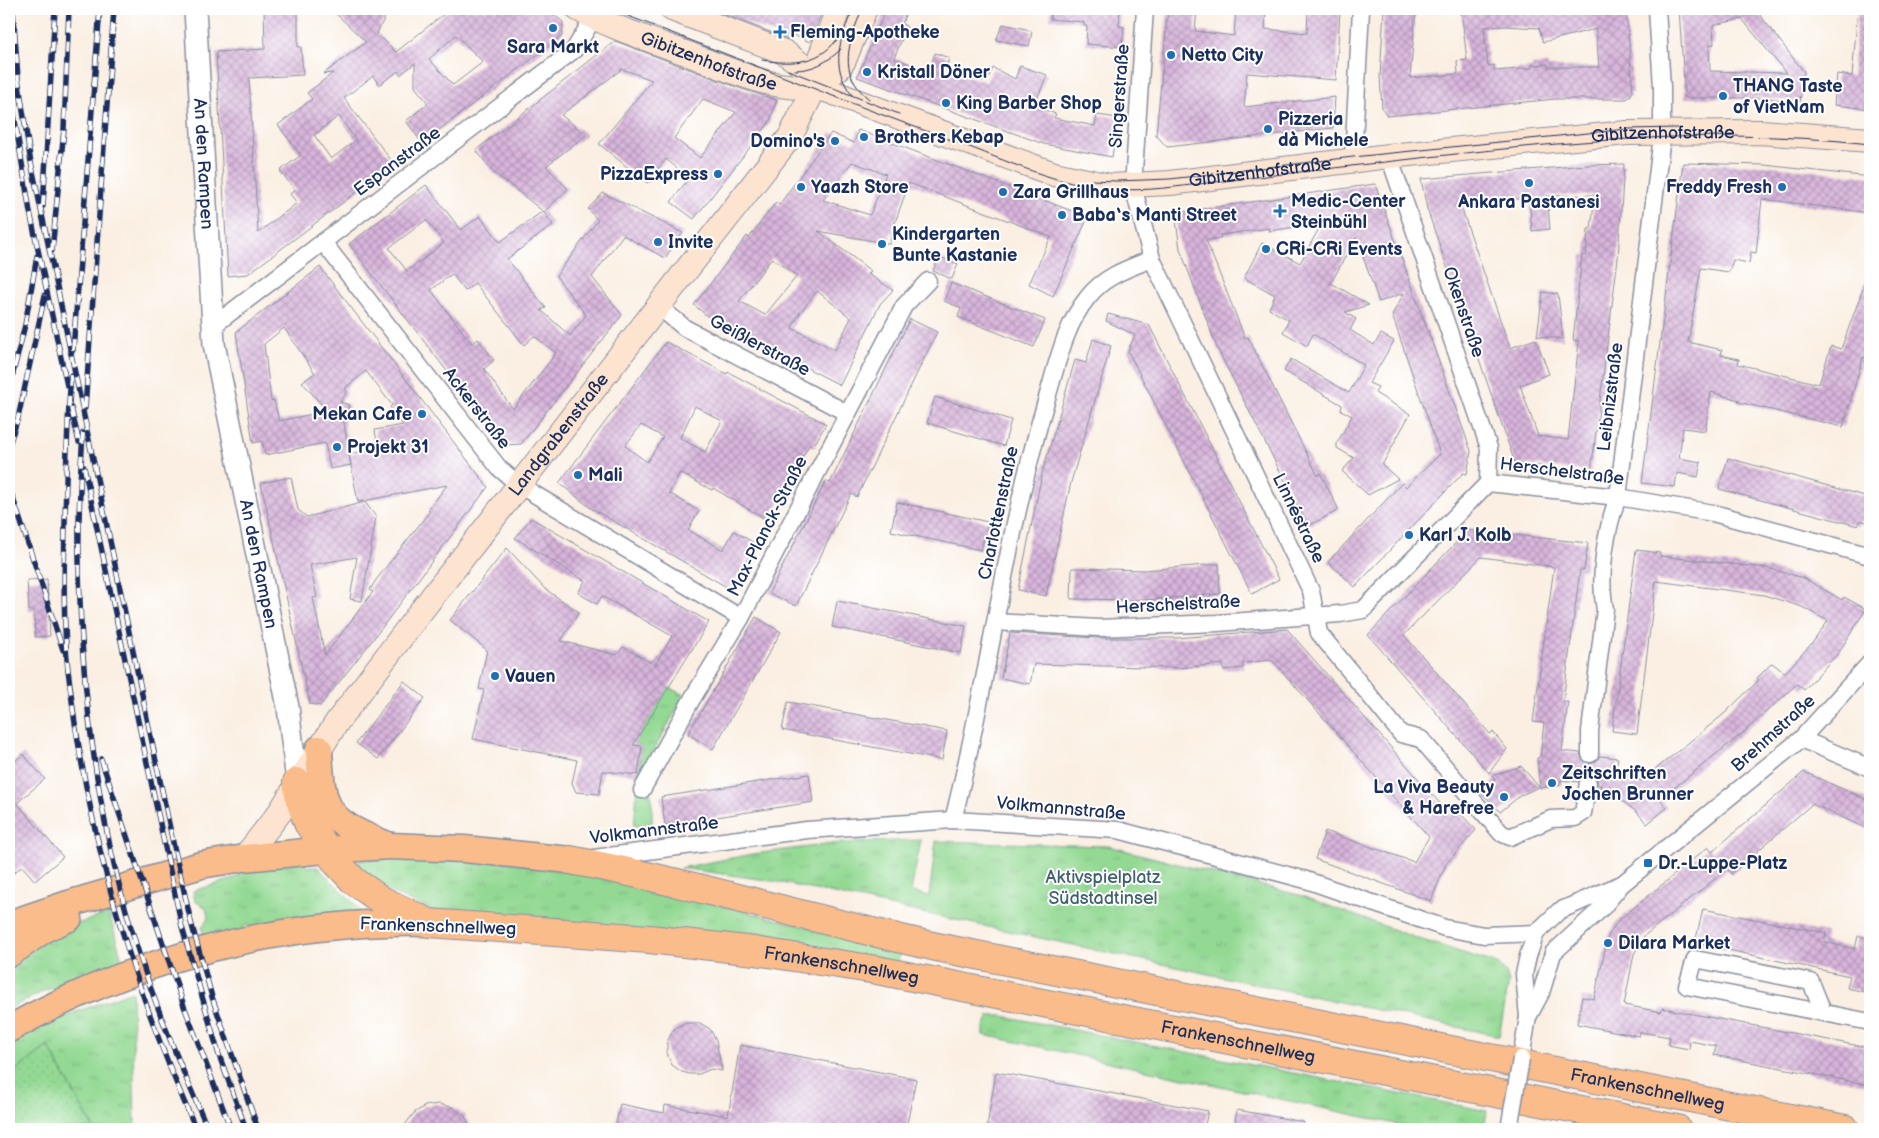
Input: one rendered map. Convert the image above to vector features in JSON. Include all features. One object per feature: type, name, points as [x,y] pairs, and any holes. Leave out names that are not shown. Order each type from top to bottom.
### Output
[{"type":"highway","points":[[298,782],[306,818],[325,850],[345,872],[368,891],[387,903],[429,923]]},
{"type":"highway","name":"Frankenschnellweg","points":[[570,860],[648,876],[820,920],[927,944],[1845,1129]]},
{"type":"highway","name":"Frankenschnellweg","points":[[429,923],[649,939],[868,968],[1677,1129]]},
{"type":"main road","name":"Gibitzenhofstraße","points":[[672,9],[784,52],[799,63],[815,86]]},
{"type":"main road","name":"Landgrabenstraße","points":[[298,782],[319,749],[412,623],[790,137],[815,86],[821,54],[838,9]]},
{"type":"main road","name":"Landgrabenstraße","points":[[815,86],[839,68],[865,9]]},
{"type":"main road","name":"Gibitzenhofstraße","points":[[586,13],[759,79],[792,86],[815,86],[1054,174],[1100,184],[1133,186],[1389,156],[1590,136],[1662,132],[1783,133],[1870,140]]},
{"type":"main road","points":[[319,749],[321,790],[330,812],[350,829],[390,846]]},
{"type":"main road","points":[[9,954],[38,933],[64,920],[219,874],[244,858],[280,812],[298,782]]},
{"type":"main road","name":"Frankenschnellweg","points":[[244,858],[390,846],[473,849],[570,860]]},
{"type":"main road","points":[[9,924],[65,905],[201,865],[244,858]]},
{"type":"main road","name":"Frankenschnellweg","points":[[9,1028],[88,989],[196,953],[253,938],[310,927],[352,923],[429,923]]},
{"type":"street","name":"An den Rampen","points":[[195,9],[214,344],[288,707],[298,782]]},
{"type":"street","name":"Singerstraße","points":[[1133,186],[1145,9]]},
{"type":"street","points":[[1353,161],[1361,9]]},
{"type":"street","name":"Leibnizstraße","points":[[1590,754],[1590,731],[1605,609],[1601,590],[1611,516],[1618,497],[1662,132],[1662,87],[1657,9]]},
{"type":"street","name":"Espanstraße","points":[[213,326],[574,50],[586,13]]},
{"type":"street","name":"Okenstraße","points":[[1389,156],[1490,448],[1488,483]]},
{"type":"street","name":"Linnéstraße","points":[[1133,186],[1152,259],[1312,591],[1319,633],[1401,734],[1421,739],[1501,833],[1510,837],[1551,818],[1575,818],[1583,813],[1588,783]]},
{"type":"street","name":"Ackerstraße","points":[[323,242],[492,461],[519,485],[741,618]]},
{"type":"street","name":"Charlottenstraße","points":[[954,820],[996,622],[1021,492],[1031,450],[1065,341],[1076,316],[1095,290],[1108,278],[1152,259]]},
{"type":"street","name":"Max-Planck-Straße","points":[[642,790],[692,699],[741,618],[904,306],[928,281]]},
{"type":"street","name":"Geißlerstraße","points":[[659,307],[685,328],[847,414]]},
{"type":"street","name":"Herschelstraße","points":[[996,622],[1098,628],[1217,623],[1363,610],[1488,483],[1618,497],[1713,513],[1870,556]]},
{"type":"street","name":"Brehmstraße","points":[[1622,884],[1801,739],[1870,662]]},
{"type":"street","points":[[1801,739],[1870,768]]},
{"type":"street","name":"Volkmannstraße","points":[[570,860],[807,830],[954,820],[1118,830],[1306,880],[1446,928],[1484,936],[1536,933]]},
{"type":"street","points":[[1509,1129],[1528,1017],[1524,974],[1536,933],[1559,911],[1622,884]]},
{"type":"street","points":[[1528,1017],[1541,993],[1553,953],[1603,907],[1622,884]]},
{"type":"street","points":[[1536,933],[1553,953]]},
{"type":"street","points":[[1822,1012],[1811,982],[1695,959],[1687,986],[1870,1022]]},
{"type":"green space","points":[[668,687],[684,695],[642,773],[652,798],[652,826],[634,826],[641,746],[634,743]]},
{"type":"green space","name":"Aktivspielplatz Südstadtinsel","points":[[921,840],[911,892],[929,896],[936,841],[1108,846],[1299,895],[1419,939],[1498,964],[1506,973],[1509,982],[1499,1036],[773,881],[680,868],[753,854],[840,843]]},
{"type":"green space","points":[[395,857],[507,862],[628,882],[900,950],[898,963],[438,914],[371,883],[353,861]]},
{"type":"green space","points":[[304,861],[307,867],[318,867],[356,905],[362,915],[253,930],[247,925],[237,933],[205,942],[202,928],[208,918],[206,908],[195,901],[193,891],[230,880],[248,871]]},
{"type":"green space","points":[[109,913],[124,967],[103,976],[46,990],[9,1009],[9,973],[37,945],[69,927]]},
{"type":"green space","points":[[132,991],[135,1129],[94,1129],[48,1046],[9,1076],[9,1046],[52,1021]]},
{"type":"green space","points":[[989,1016],[1003,1016],[1487,1111],[1484,1129],[1419,1129],[984,1035],[984,1026]]},
{"type":"green space","points":[[48,1046],[94,1129],[9,1129],[9,1076]]},
{"type":"building","points":[[264,9],[298,9],[298,47],[301,47],[303,75],[249,78],[258,233],[297,203],[290,194],[295,190],[280,171],[301,155],[278,125],[312,99],[307,93],[333,73],[323,74],[366,42],[331,9],[389,9],[377,33],[396,52],[450,9],[546,9],[563,22],[562,36],[422,143],[406,121],[428,103],[415,87],[415,63],[400,75],[398,71],[379,85],[373,76],[344,98],[394,164],[248,274],[228,276],[216,52],[265,49]],"holes":[[[456,35],[483,62],[453,85],[429,59]],[[339,116],[356,140],[331,159],[314,135]]]},
{"type":"building","points":[[710,9],[823,9],[810,42],[788,33],[786,38]]},
{"type":"building","points":[[886,9],[907,9],[902,24],[907,27],[894,58],[929,71],[935,53],[949,58],[946,69],[986,82],[993,68],[1015,79],[1020,66],[1047,75],[1034,106],[1056,114],[1054,118],[1095,126],[1097,115],[1118,118],[1112,157],[1044,144],[857,77]]},
{"type":"building","points":[[1051,9],[1120,9],[1119,26],[1124,27],[1122,47],[1086,44],[1087,26],[1084,26],[1084,22],[1050,19]]},
{"type":"building","points":[[1168,9],[1197,9],[1195,31],[1234,36],[1236,9],[1266,9],[1265,29],[1307,33],[1308,9],[1340,9],[1336,80],[1247,73],[1244,107],[1335,97],[1333,128],[1167,147],[1156,135]]},
{"type":"building","points":[[1384,9],[1416,9],[1410,78],[1458,74],[1457,61],[1467,60],[1461,9],[1537,12],[1536,9],[1626,9],[1633,92],[1627,99],[1555,99],[1387,116],[1382,108],[1380,77]],"holes":[[[1484,27],[1539,28],[1543,42],[1596,29],[1599,67],[1548,67],[1548,64],[1532,65],[1532,68],[1494,71],[1494,65],[1488,66]]]},
{"type":"building","points":[[1679,9],[1760,9],[1760,15],[1804,72],[1800,102],[1765,98],[1685,98]],"holes":[[[1742,19],[1786,73],[1710,71],[1709,45],[1714,44],[1713,25]]]},
{"type":"building","points":[[1858,9],[1870,9],[1870,109],[1834,105],[1837,74],[1852,76]]},
{"type":"building","points":[[1003,24],[1032,32],[1029,46],[996,40]]},
{"type":"building","points":[[615,41],[742,89],[777,100],[769,123],[694,219],[671,202],[689,178],[666,159],[647,183],[599,144],[652,80],[622,69],[561,115],[586,135],[546,166],[568,189],[544,212],[493,172],[476,150]],"holes":[[[703,99],[736,112],[700,158],[674,138]]]},
{"type":"building","points":[[858,130],[1088,217],[1053,296],[1029,284],[1051,237],[909,183],[891,234],[890,244],[818,231],[871,271],[868,274],[893,290],[880,304],[840,385],[733,330],[732,332],[718,325],[694,305],[747,236],[749,238],[776,202],[779,205],[831,133],[854,143]],"holes":[[[852,162],[886,174],[870,215],[823,200]],[[772,258],[797,276],[765,315],[739,301]],[[817,291],[851,318],[835,350],[792,328],[799,314]]]},
{"type":"building","points":[[1683,163],[1764,165],[1870,177],[1870,213],[1762,199],[1756,253],[1751,252],[1749,263],[1733,260],[1729,272],[1701,268],[1688,342],[1722,350],[1721,355],[1739,359],[1738,364],[1819,384],[1831,346],[1841,349],[1868,275],[1870,276],[1870,359],[1863,357],[1843,427],[1738,402],[1739,400],[1711,392],[1705,431],[1683,428],[1679,458],[1701,462],[1698,477],[1677,473],[1675,487],[1642,483]]},
{"type":"building","points":[[1624,164],[1618,258],[1591,472],[1515,463],[1427,209],[1421,179],[1587,165]],"holes":[[[1595,195],[1591,229],[1588,229],[1586,256],[1582,255],[1573,340],[1579,341],[1568,440],[1538,436],[1520,385],[1549,374],[1536,339],[1510,348],[1460,204],[1529,198],[1532,231],[1550,229],[1547,196]]]},
{"type":"building","points":[[1375,184],[1471,451],[1467,474],[1463,473],[1355,587],[1328,562],[1402,483],[1406,487],[1440,454],[1392,315],[1404,293],[1379,302],[1356,237],[1331,283],[1369,305],[1345,312],[1356,319],[1350,330],[1374,345],[1381,334],[1394,341],[1369,383],[1378,387],[1375,393],[1410,414],[1382,465],[1398,479],[1368,495],[1342,471],[1354,458],[1337,448],[1337,443],[1352,416],[1341,410],[1342,405],[1284,371],[1291,359],[1349,393],[1364,365],[1313,334],[1307,346],[1283,332],[1289,320],[1269,309],[1275,295],[1244,278],[1262,243],[1300,263],[1322,223],[1269,231],[1270,228],[1220,235],[1221,238],[1206,240],[1245,338],[1248,337],[1318,476],[1320,473],[1339,510],[1308,526],[1218,350],[1180,249],[1175,213]]},
{"type":"building","points":[[426,185],[461,230],[480,216],[500,242],[543,211],[553,225],[507,259],[546,308],[541,310],[570,336],[586,315],[556,276],[598,220],[588,209],[603,193],[683,233],[665,258],[623,235],[592,277],[622,315],[521,444],[504,445],[349,244]],"holes":[[[426,220],[444,243],[407,271],[389,248]],[[452,274],[465,291],[475,283],[524,345],[534,336],[556,353],[513,409],[484,369],[494,360],[478,339],[472,344],[431,290]]]},
{"type":"building","points":[[939,257],[958,264],[952,279],[933,271]]},
{"type":"building","points":[[320,267],[488,487],[371,642],[320,706],[310,704],[261,483],[291,477],[298,510],[307,517],[365,502],[376,517],[362,601],[350,599],[357,557],[310,565],[317,597],[313,598],[325,655],[373,592],[370,590],[376,580],[430,511],[428,510],[447,485],[358,502],[351,465],[330,469],[325,443],[265,455],[262,441],[253,443],[236,332]],"holes":[[[284,328],[315,373],[302,382],[327,411],[279,421],[274,400],[271,401],[264,344]],[[366,371],[392,405],[390,407],[403,425],[375,430],[378,449],[349,454],[344,423],[349,405],[340,402],[347,392],[345,388]]]},
{"type":"building","points":[[951,283],[1045,320],[1034,347],[958,317],[961,308],[944,301]]},
{"type":"building","points":[[1543,292],[1558,294],[1563,339],[1537,336]]},
{"type":"building","points":[[1108,314],[1149,325],[1279,579],[1252,594],[1128,351],[1135,335],[1106,321]]},
{"type":"building","points":[[910,319],[937,332],[857,497],[851,494],[796,606],[769,593],[826,481],[830,483]]},
{"type":"building","points":[[1093,339],[1111,346],[1071,482],[1046,596],[1018,590],[1042,474],[1075,360],[1086,363]]},
{"type":"building","points":[[666,342],[727,374],[728,372],[826,424],[813,447],[809,445],[769,521],[713,488],[712,490],[680,473],[669,493],[699,511],[688,530],[723,550],[734,531],[756,544],[730,589],[591,508],[559,483]],"holes":[[[695,406],[722,421],[705,452],[680,438]],[[641,425],[663,437],[647,462],[625,446]]]},
{"type":"building","points":[[935,397],[1011,420],[1004,446],[927,423]]},
{"type":"building","points":[[1728,458],[1868,497],[1866,501],[1870,502],[1870,523],[1860,520],[1858,526],[1719,489]]},
{"type":"building","points":[[897,502],[988,522],[981,550],[891,531]]},
{"type":"building","points":[[531,518],[709,622],[633,745],[642,746],[638,775],[603,771],[599,794],[576,792],[572,783],[577,760],[473,739],[484,690],[479,689],[487,650],[450,620],[507,548],[545,589],[579,612],[561,641],[617,655],[623,647],[655,665],[672,636],[602,596],[597,604],[578,593],[585,581],[515,538]]},
{"type":"building","points":[[1468,530],[1588,543],[1584,570],[1580,570],[1563,702],[1568,702],[1562,751],[1580,753],[1582,759],[1590,764],[1595,762],[1600,756],[1618,758],[1616,768],[1641,781],[1724,714],[1759,680],[1757,678],[1772,663],[1785,673],[1813,642],[1828,621],[1802,607],[1764,595],[1656,581],[1637,734],[1612,731],[1636,550],[1660,553],[1660,556],[1767,568],[1804,578],[1842,600],[1844,597],[1866,609],[1839,652],[1804,690],[1797,684],[1744,732],[1660,799],[1667,808],[1647,824],[1637,812],[1623,802],[1599,790],[1601,785],[1598,785],[1597,779],[1590,773],[1581,776],[1578,782],[1561,780],[1561,785],[1540,788],[1537,758],[1540,757],[1544,723],[1533,722],[1554,567],[1481,557],[1404,635],[1490,734],[1493,732],[1507,749],[1489,773],[1368,635]]},
{"type":"building","points":[[1219,564],[1220,594],[1147,600],[1071,599],[1072,568],[1144,570]]},
{"type":"building","points":[[47,579],[50,636],[35,637],[34,611],[29,611],[27,580]]},
{"type":"building","points":[[837,601],[966,626],[961,653],[832,627]]},
{"type":"building","points":[[756,617],[781,632],[713,749],[688,734]]},
{"type":"building","points":[[1287,629],[1451,816],[1458,811],[1476,830],[1446,864],[1431,901],[1315,859],[1325,831],[1414,862],[1429,837],[1272,660],[1243,663],[1243,668],[1223,670],[1223,664],[1178,668],[1034,664],[1030,684],[1001,678],[1010,633],[1097,638],[1177,638]]},
{"type":"building","points":[[404,681],[425,698],[378,759],[356,743]]},
{"type":"building","points":[[788,702],[947,731],[942,760],[782,730]]},
{"type":"building","points":[[23,754],[45,779],[17,803],[63,857],[35,881],[22,866],[9,877],[9,766]]},
{"type":"building","points":[[1521,766],[1539,787],[1521,795],[1500,812],[1482,793],[1495,780],[1492,776]]},
{"type":"building","points":[[1804,772],[1870,801],[1870,830],[1812,804],[1731,874],[1727,869],[1644,936],[1634,954],[1624,1005],[1661,1012],[1662,1008],[1870,1048],[1870,1085],[1714,1055],[1716,1046],[1690,1041],[1689,1049],[1668,1045],[1670,1037],[1640,1032],[1639,1036],[1577,1024],[1582,997],[1594,999],[1608,936],[1618,921],[1708,847],[1712,852]]},
{"type":"building","points":[[809,774],[813,802],[665,825],[661,797]]},
{"type":"building","points":[[1703,909],[1826,933],[1824,942],[1855,949],[1858,936],[1869,938],[1870,993],[1847,988],[1850,976],[1695,943]]},
{"type":"building","points":[[700,1023],[710,1029],[716,1040],[722,1071],[711,1069],[699,1074],[690,1074],[682,1072],[672,1065],[667,1054],[667,1042],[673,1030],[680,1025]]},
{"type":"building","points":[[740,1045],[916,1079],[906,1129],[615,1129],[620,1104],[664,1113],[665,1105],[728,1116]]},
{"type":"building","points":[[996,1072],[1208,1111],[1204,1129],[1007,1129],[987,1126]]},
{"type":"building","points":[[438,1104],[452,1107],[464,1115],[472,1129],[402,1129],[414,1113],[425,1106]]},
{"type":"building","points":[[1237,1110],[1304,1122],[1303,1129],[1234,1129]]},
{"type":"tunnel","points":[[1588,783],[1590,754]]},
{"type":"tram line","points":[[610,9],[1032,171],[1052,178],[1091,187],[1137,190],[1163,188],[1481,151],[1610,140],[1740,136],[1805,138],[1870,144]]},
{"type":"tram line","points":[[852,95],[841,73],[839,52],[844,31],[853,9]]},
{"type":"tram line","points":[[862,9],[853,34],[848,57],[852,78],[869,99]]},
{"type":"tram line","points":[[762,60],[796,62],[816,57],[833,44],[841,34]]},
{"type":"tram line","points":[[795,70],[808,69],[820,64],[831,58],[841,49]]},
{"type":"tram line","points":[[788,70],[899,114]]},
{"type":"tram line","points":[[1091,180],[1170,179],[1353,157],[1627,129],[1678,128]]},
{"type":"railway","points":[[13,9],[18,78],[30,157],[172,838],[191,922],[212,997],[258,1129]]},
{"type":"railway","points":[[43,206],[55,9]]},
{"type":"railway","points":[[52,251],[64,129],[69,9]]},
{"type":"railway","points":[[73,350],[100,9]]},
{"type":"railway","points":[[85,408],[114,9]]},
{"type":"railway","points":[[9,84],[30,212],[67,386]]},
{"type":"railway","points":[[9,389],[25,325],[37,256]]},
{"type":"railway","points":[[9,445],[18,418],[45,295]]},
{"type":"railway","points":[[71,375],[66,467],[64,597],[66,652],[76,730],[86,789],[114,905],[151,1018],[196,1129]]},
{"type":"railway","points":[[71,408],[79,442]]},
{"type":"railway","points":[[83,433],[79,557],[81,620],[85,684],[103,810],[116,872],[148,982],[208,1129]]},
{"type":"railway","points":[[84,467],[182,927],[219,1055],[246,1129]]},
{"type":"railway","points":[[9,486],[63,650]]},
{"type":"railway","points":[[101,759],[184,1006],[231,1129]]},
{"type":"place","name":"Sara Markt","points":[[553,28]]},
{"type":"place","name":"Fleming-Apotheke","points":[[780,32]]},
{"type":"place","name":"Netto City","points":[[1171,55]]},
{"type":"place","name":"Kristall Döner","points":[[867,72]]},
{"type":"place","name":"THANG Taste of VietNam","points":[[1723,96]]},
{"type":"place","name":"King Barber Shop","points":[[946,103]]},
{"type":"place","name":"Pizzeria dà Michele","points":[[1268,129]]},
{"type":"place","name":"Brothers Kebap","points":[[864,137]]},
{"type":"place","name":"Domino's","points":[[835,141]]},
{"type":"place","name":"PizzaExpress","points":[[718,174]]},
{"type":"place","name":"Ankara Pastanesi","points":[[1529,183]]},
{"type":"place","name":"Yaazh Store","points":[[801,187]]},
{"type":"place","name":"Freddy Fresh","points":[[1782,187]]},
{"type":"place","name":"Zara Grillhaus","points":[[1003,192]]},
{"type":"place","name":"Medic-Center Steinbühl","points":[[1280,211]]},
{"type":"place","name":"Baba‘s Manti Street","points":[[1062,215]]},
{"type":"place","name":"Invite","points":[[658,242]]},
{"type":"place","name":"Kindergarten Bunte Kastanie","points":[[882,244]]},
{"type":"place","name":"CRi-CRi Events","points":[[1266,249]]},
{"type":"place","name":"Mekan Cafe","points":[[422,414]]},
{"type":"place","name":"Projekt 31","points":[[337,447]]},
{"type":"place","name":"Mali","points":[[578,475]]},
{"type":"place","name":"Karl J. Kolb","points":[[1409,535]]},
{"type":"place","name":"Vauen","points":[[495,676]]},
{"type":"place","name":"Zeitschriften Jochen Brunner","points":[[1552,783]]},
{"type":"place","name":"La Viva Beauty & Harefree","points":[[1504,797]]},
{"type":"place","name":"Dr.-Luppe-Platz","points":[[1648,863]]},
{"type":"place","name":"Dilara Market","points":[[1608,943]]}]
